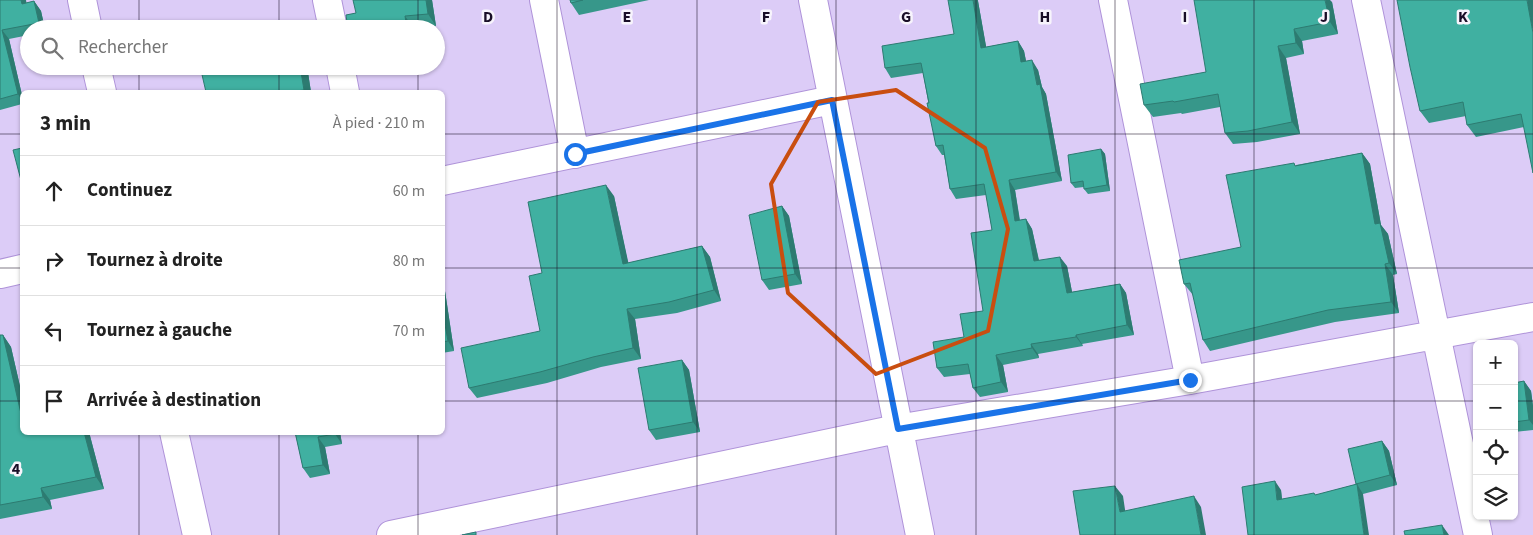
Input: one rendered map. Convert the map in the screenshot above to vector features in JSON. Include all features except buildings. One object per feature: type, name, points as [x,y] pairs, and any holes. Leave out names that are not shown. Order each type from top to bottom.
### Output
[{"type":"street","points":[[82,0],[86,20]]},
{"type":"street","points":[[327,0],[330,20]]},
{"type":"street","points":[[544,0],[575,154]]},
{"type":"street","points":[[813,0],[920,535]]},
{"type":"street","points":[[1113,0],[1190,380]]},
{"type":"street","points":[[1366,0],[1478,535]]},
{"type":"street","points":[[98,75],[102,90]]},
{"type":"street","points":[[342,75],[345,90]]},
{"type":"street","points":[[445,180],[832,100]]},
{"type":"street","points":[[0,274],[20,269]]},
{"type":"street","points":[[391,535],[898,429],[1190,380],[1533,317]]},
{"type":"street","points":[[175,435],[196,535]]},
{"type":"highlighted area","points":[[896,90],[985,148],[1008,229],[988,331],[876,374],[788,293],[771,184],[818,102]]},
{"type":"route","points":[[575,154],[832,100],[898,429],[1190,380]]}]
